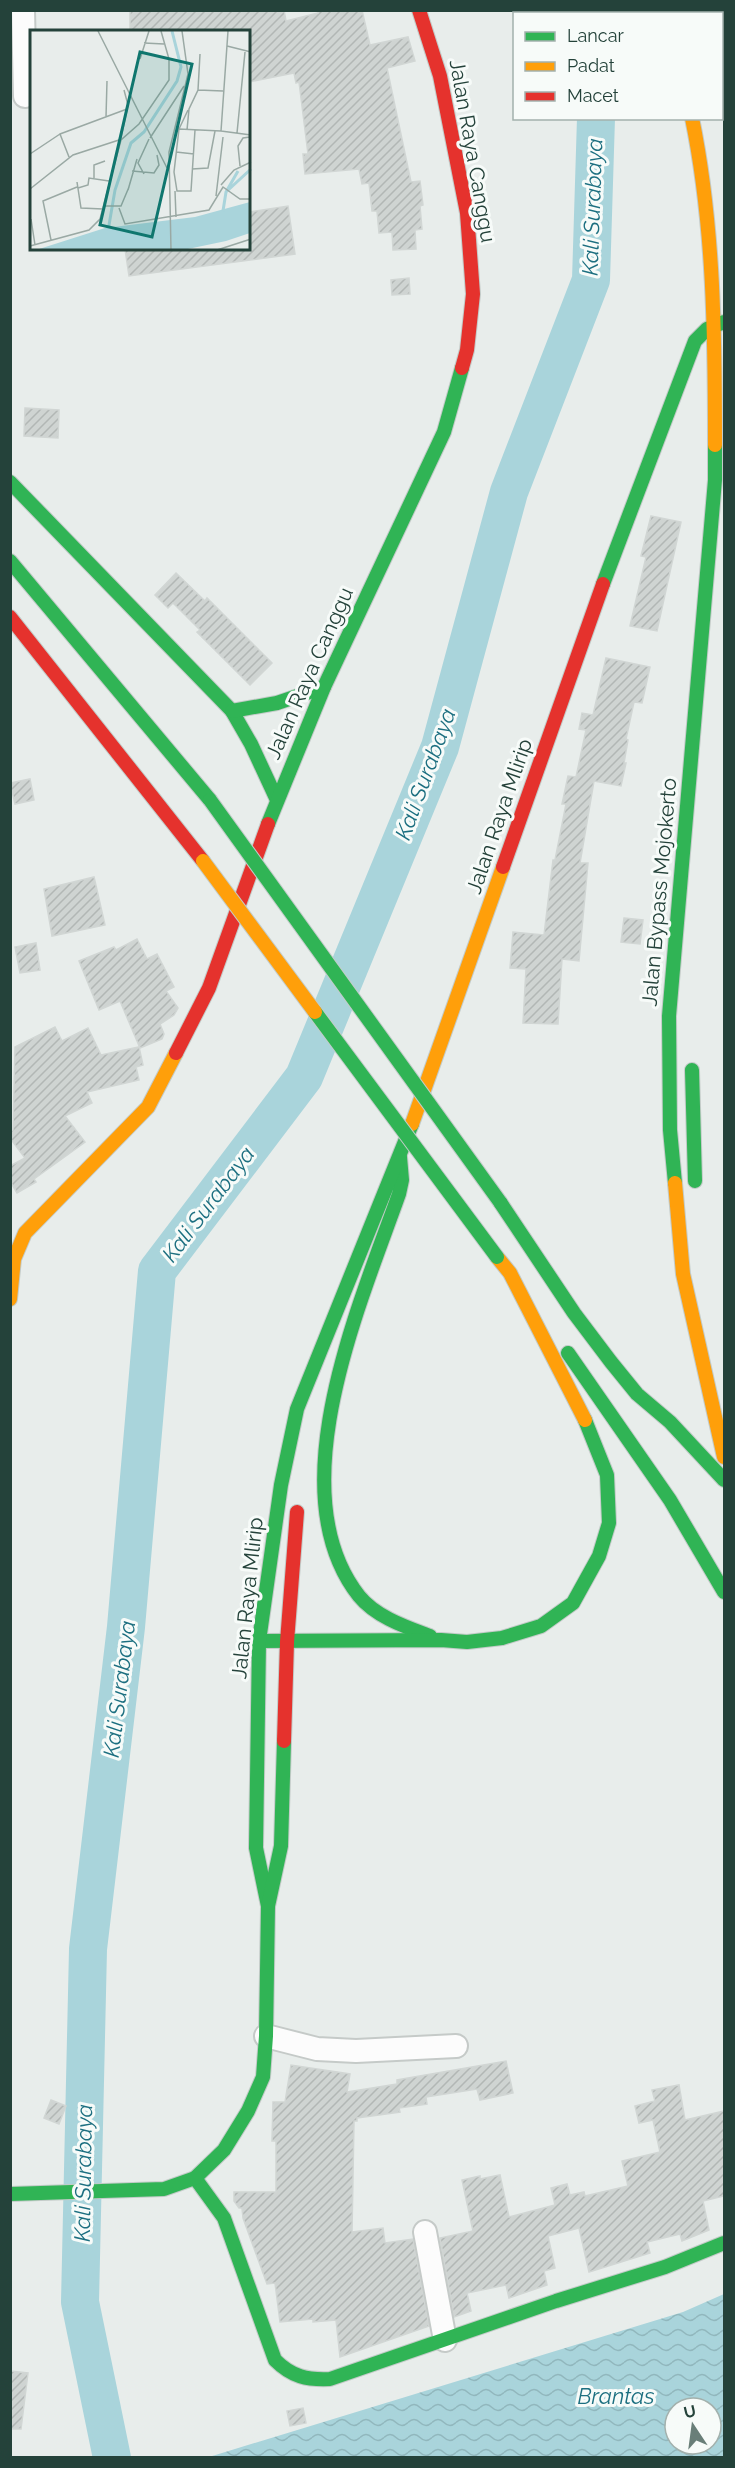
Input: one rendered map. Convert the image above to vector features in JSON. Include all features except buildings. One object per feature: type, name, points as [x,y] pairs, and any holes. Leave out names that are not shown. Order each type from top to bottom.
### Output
[{"type":"main road","name":"Jalan Raya Canggu","points":[[10,1299],[18,1232],[148,1107],[210,988],[277,800],[324,687],[444,432],[467,350],[474,294],[467,213],[440,76],[419,10]]},
{"type":"main road","name":"Jalan Bypass Mojokerto","points":[[692,120],[701,162],[720,324],[715,480],[669,1016],[670,1130],[683,1274],[724,1457]]},
{"type":"main road","name":"Jalan Raya Mlirip","points":[[268,1906],[256,1848],[259,1641],[268,1562],[297,1409],[400,1157],[602,587],[668,409],[696,341],[707,329],[720,324]]},
{"type":"main road","points":[[10,482],[232,711],[251,744],[277,800]]},
{"type":"main road","points":[[10,561],[210,800],[500,1202],[574,1313],[611,1362],[637,1394],[670,1422],[724,1480]]},
{"type":"main road","points":[[10,617],[203,861],[510,1273],[647,1463],[700,1546],[724,1592]]},
{"type":"main road","points":[[232,711],[277,702],[324,687]]},
{"type":"main road","points":[[691,1055],[696,1200]]},
{"type":"main road","points":[[400,1157],[402,1180],[399,1194],[344,1355],[330,1412],[323,1465],[324,1510],[328,1537],[338,1563],[359,1596],[390,1621],[441,1640]]},
{"type":"main road","points":[[259,1641],[441,1640],[467,1642],[502,1638],[541,1626],[573,1603],[599,1556],[609,1523],[607,1475],[588,1427],[510,1273]]},
{"type":"main road","name":"Jalan Raya Mlirip","points":[[316,1399],[325,1336]]},
{"type":"main road","name":"Jalan Raya Mlirip","points":[[10,2194],[164,2188],[195,2178],[224,2150],[248,2111],[263,2077],[266,2036],[268,1906],[281,1846],[287,1642],[298,1495]]},
{"type":"main road","points":[[195,2178],[224,2218],[275,2360],[285,2372],[297,2378],[311,2380],[330,2379],[664,2266],[724,2243]]},
{"type":"street","points":[[23,10],[25,96]]},
{"type":"street","points":[[266,2036],[317,2049],[356,2051],[456,2046]]},
{"type":"street","points":[[425,2232],[445,2340]]},
{"type":"water","name":"Brantas","points":[[724,2294],[724,2457],[209,2457],[683,2312]]},
{"type":"waterway","name":"Kali Surabaya","points":[[112,2458],[80,2302],[88,1949],[126,1627],[157,1271],[304,1077],[440,747],[509,492],[591,280],[596,120]]},
{"type":"traffic: fast","points":[[603,584],[695,341],[707,329],[724,322]]},
{"type":"traffic: fast","points":[[268,824],[324,687],[444,432],[462,368]]},
{"type":"traffic: fast","points":[[675,1183],[670,1130],[669,1016],[715,480],[715,445]]},
{"type":"traffic: fast","points":[[10,482],[232,711],[251,744],[277,800]]},
{"type":"traffic: fast","points":[[10,561],[210,800]]},
{"type":"traffic: fast","points":[[232,711],[277,703],[324,687]]},
{"type":"traffic: fast","points":[[210,800],[500,1202]]},
{"type":"traffic: fast","points":[[315,1012],[497,1257]]},
{"type":"traffic: fast","points":[[692,1070],[695,1181]]},
{"type":"traffic: fast","points":[[268,1906],[256,1848],[259,1641],[281,1485],[297,1409],[412,1124]]},
{"type":"traffic: fast","points":[[400,1157],[402,1180],[399,1194],[348,1342],[334,1397],[325,1452],[325,1505],[336,1553],[359,1596],[383,1616],[430,1636]]},
{"type":"traffic: fast","points":[[500,1202],[574,1313],[611,1362],[637,1394],[670,1422],[724,1480]]},
{"type":"traffic: fast","points":[[568,1353],[670,1500],[724,1592]]},
{"type":"traffic: fast","points":[[259,1641],[441,1640],[467,1642],[502,1638],[541,1626],[573,1603],[599,1556],[609,1523],[607,1475],[585,1420]]},
{"type":"traffic: fast","points":[[10,2194],[164,2189],[195,2178],[224,2150],[248,2111],[263,2077],[266,2036],[268,1906],[281,1846],[284,1741]]},
{"type":"traffic: fast","points":[[195,2178],[224,2218],[275,2360],[294,2374],[314,2379],[330,2379],[556,2301],[665,2267],[724,2243]]},
{"type":"traffic: slow","points":[[692,120],[705,199],[712,281],[715,445]]},
{"type":"traffic: slow","points":[[203,861],[315,1012]]},
{"type":"traffic: slow","points":[[412,1124],[503,867]]},
{"type":"traffic: slow","points":[[10,1299],[14,1259],[25,1233],[148,1107],[176,1053]]},
{"type":"traffic: slow","points":[[675,1183],[683,1274],[724,1457]]},
{"type":"traffic: slow","points":[[497,1257],[510,1273],[585,1420]]},
{"type":"traffic: jam","points":[[419,10],[440,76],[467,213],[473,294],[467,350],[462,368]]},
{"type":"traffic: jam","points":[[503,867],[603,584]]},
{"type":"traffic: jam","points":[[10,617],[203,861]]},
{"type":"traffic: jam","points":[[176,1053],[209,988],[268,824]]},
{"type":"traffic: jam","points":[[284,1741],[287,1642],[297,1512]]}]
